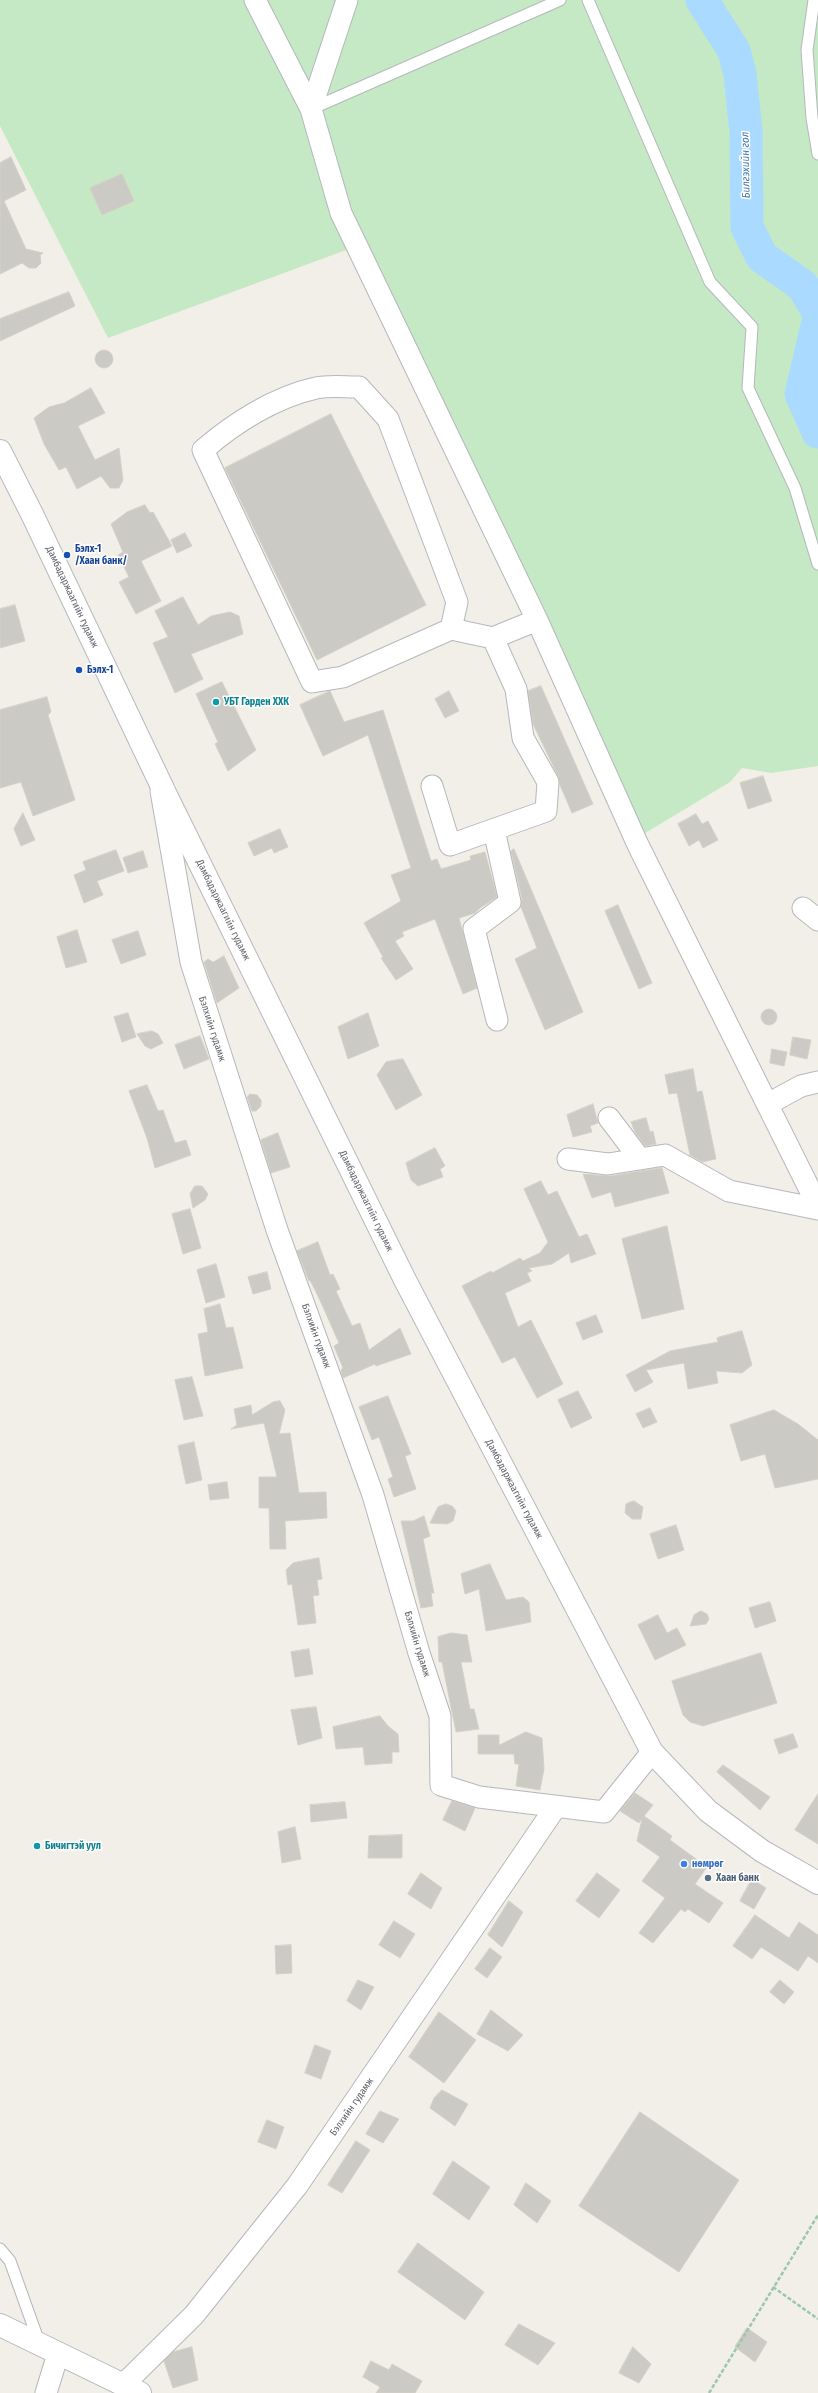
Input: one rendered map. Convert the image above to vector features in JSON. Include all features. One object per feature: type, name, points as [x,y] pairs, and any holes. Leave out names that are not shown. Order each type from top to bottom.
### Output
[{"type":"main road","name":"Дамбадаржаагийн гудамж","points":[[0,451],[158,775],[166,795],[405,1280],[652,1752],[708,1811],[762,1851],[818,1883]]},
{"type":"main road","points":[[0,2325],[131,2389]]},
{"type":"street","points":[[255,0],[311,109],[341,213],[537,620],[638,846],[768,1104],[818,1208]]},
{"type":"street","points":[[311,109],[347,0]]},
{"type":"street","points":[[451,628],[457,602],[388,420],[359,387],[316,388],[268,405],[219,436],[203,450],[312,682],[342,677],[451,628],[493,638],[537,620]]},
{"type":"street","points":[[432,786],[450,845],[546,811],[548,782],[523,738],[516,690],[493,638]]},
{"type":"street","name":"Бэлхийн гудамж","points":[[158,775],[191,962],[277,1230],[373,1495],[419,1653],[440,1716],[441,1785],[479,1798],[555,1808],[604,1812],[652,1752]]},
{"type":"street","points":[[494,830],[510,902],[474,929],[498,1020]]},
{"type":"street","points":[[768,1104],[801,1086],[818,1082]]},
{"type":"street","points":[[609,1118],[640,1159]]},
{"type":"street","points":[[568,1159],[608,1164],[665,1155],[700,1173],[729,1192],[818,1208]]},
{"type":"street","name":"Бэлхийн гудамж","points":[[131,2389],[194,2316],[297,2186],[555,1808]]},
{"type":"street","points":[[46,2393],[49,2349]]},
{"type":"lane","points":[[311,109],[560,0]]},
{"type":"lane","points":[[588,0],[710,282],[752,327],[748,388],[795,488],[818,564]]},
{"type":"lane","points":[[814,0],[807,50],[812,118],[818,154]]},
{"type":"lane","points":[[0,2249],[10,2261],[49,2349]]},
{"type":"path","points":[[709,2393],[818,2215]]},
{"type":"path","points":[[773,2287],[818,2319]]},
{"type":"green space","points":[[0,0],[818,0],[818,766],[771,773],[742,768],[730,782],[632,841],[365,243],[108,338],[0,126]]},
{"type":"building","points":[[11,157],[26,190],[4,201],[26,249],[43,253],[40,255],[41,263],[36,268],[29,268],[22,263],[0,274],[0,163]]},
{"type":"building","points":[[122,174],[134,201],[102,215],[90,188]]},
{"type":"building","points":[[69,292],[75,306],[0,341],[0,319]]},
{"type":"building","points":[[104,350],[110,353],[113,359],[110,365],[104,368],[98,365],[95,359],[98,353]]},
{"type":"building","points":[[91,388],[105,413],[78,426],[95,460],[119,448],[123,480],[119,488],[110,488],[101,476],[77,489],[66,467],[59,470],[44,444],[34,418],[49,407],[64,403]]},
{"type":"building","points":[[331,414],[426,605],[317,660],[225,468]]},
{"type":"building","points":[[145,505],[150,513],[153,512],[172,546],[141,561],[161,601],[136,614],[119,582],[129,577],[118,555],[123,552],[111,524],[127,512]]},
{"type":"building","points":[[185,533],[192,546],[177,553],[171,540]]},
{"type":"building","points":[[183,597],[198,625],[211,616],[230,612],[239,616],[243,634],[191,654],[203,679],[175,693],[153,643],[168,637],[155,611]]},
{"type":"building","points":[[15,605],[25,641],[0,648],[0,609]]},
{"type":"building","points":[[222,682],[256,750],[228,771],[215,744],[218,742],[196,694]]},
{"type":"building","points":[[541,686],[593,804],[572,813],[560,785],[558,776],[533,724],[528,691]]},
{"type":"building","points":[[330,691],[344,722],[383,710],[431,861],[437,859],[441,869],[471,860],[470,856],[485,852],[497,897],[475,913],[459,918],[477,988],[463,994],[435,919],[402,932],[404,936],[395,941],[413,969],[396,980],[381,958],[383,957],[364,923],[401,901],[391,875],[411,868],[368,735],[323,756],[300,705]]},
{"type":"building","points":[[449,691],[459,711],[445,718],[435,699]]},
{"type":"building","points":[[47,697],[51,712],[48,715],[75,800],[33,816],[21,782],[0,788],[0,710]]},
{"type":"building","points":[[763,776],[772,801],[748,809],[740,783]]},
{"type":"building","points":[[23,813],[35,840],[21,846],[14,829]]},
{"type":"building","points":[[696,814],[702,824],[708,821],[718,840],[703,848],[699,840],[689,846],[678,824]]},
{"type":"building","points":[[280,829],[288,847],[274,853],[272,848],[254,856],[248,843]]},
{"type":"building","points":[[514,849],[583,1012],[545,1030],[515,959],[537,948],[521,907],[522,899],[511,851]]},
{"type":"building","points":[[116,850],[124,871],[97,881],[103,895],[84,903],[74,875],[86,870],[83,862]]},
{"type":"building","points":[[143,851],[148,867],[128,873],[123,858]]},
{"type":"building","points":[[618,905],[652,983],[639,989],[605,911]]},
{"type":"building","points":[[77,930],[87,962],[66,968],[57,937]]},
{"type":"building","points":[[138,931],[146,955],[121,964],[112,940]]},
{"type":"building","points":[[224,956],[239,988],[217,1003],[204,962],[208,959],[213,962]]},
{"type":"building","points":[[769,1009],[775,1011],[777,1017],[775,1023],[769,1025],[763,1023],[761,1017],[763,1011]]},
{"type":"building","points":[[128,1013],[136,1037],[122,1042],[114,1017]]},
{"type":"building","points":[[368,1013],[379,1046],[348,1059],[338,1027]]},
{"type":"building","points":[[152,1031],[158,1034],[163,1043],[151,1049],[145,1046],[137,1034]]},
{"type":"building","points":[[200,1036],[209,1059],[184,1069],[175,1045]]},
{"type":"building","points":[[793,1037],[811,1040],[807,1059],[790,1055]]},
{"type":"building","points":[[772,1049],[787,1052],[784,1066],[770,1063]]},
{"type":"building","points":[[403,1059],[422,1095],[396,1110],[377,1075],[386,1062]]},
{"type":"building","points":[[693,1069],[697,1092],[702,1091],[716,1159],[702,1162],[690,1155],[677,1093],[669,1094],[665,1075]]},
{"type":"building","points":[[147,1085],[158,1111],[163,1110],[175,1143],[186,1140],[191,1155],[155,1168],[147,1138],[129,1091]]},
{"type":"building","points":[[250,1094],[257,1095],[261,1100],[261,1106],[256,1111],[252,1111],[247,1097]]},
{"type":"building","points":[[593,1104],[598,1123],[590,1126],[592,1132],[573,1137],[567,1115]]},
{"type":"building","points":[[646,1118],[650,1132],[653,1131],[656,1144],[645,1146],[635,1132],[631,1122]]},
{"type":"building","points":[[278,1133],[290,1167],[271,1173],[261,1140]]},
{"type":"building","points":[[435,1148],[445,1166],[440,1169],[443,1177],[418,1186],[411,1180],[406,1163]]},
{"type":"building","points":[[662,1168],[669,1193],[615,1207],[611,1192],[592,1198],[583,1174],[610,1176]]},
{"type":"building","points":[[541,1181],[548,1195],[557,1191],[579,1237],[587,1234],[596,1254],[571,1263],[569,1253],[552,1264],[529,1268],[532,1271],[527,1273],[531,1281],[505,1293],[518,1327],[531,1320],[563,1384],[537,1398],[515,1357],[502,1363],[462,1286],[491,1271],[492,1273],[520,1258],[523,1261],[540,1253],[548,1242],[524,1189]]},
{"type":"building","points":[[195,1186],[202,1186],[208,1194],[205,1200],[193,1208],[190,1194]]},
{"type":"building","points":[[190,1209],[201,1248],[183,1254],[172,1214]]},
{"type":"building","points":[[667,1226],[684,1309],[642,1319],[622,1239]]},
{"type":"building","points":[[318,1242],[330,1275],[333,1274],[340,1289],[336,1291],[352,1326],[360,1323],[369,1350],[400,1328],[411,1354],[376,1366],[375,1364],[343,1378],[341,1370],[343,1368],[334,1346],[339,1343],[319,1298],[310,1280],[309,1281],[297,1251]]},
{"type":"building","points":[[216,1264],[225,1297],[206,1303],[197,1270]]},
{"type":"building","points":[[267,1272],[271,1289],[253,1294],[248,1277]]},
{"type":"building","points":[[220,1304],[226,1328],[233,1327],[243,1368],[205,1376],[198,1334],[208,1332],[204,1309]]},
{"type":"building","points":[[596,1315],[603,1332],[583,1340],[576,1323]]},
{"type":"building","points":[[742,1331],[752,1365],[742,1373],[716,1371],[718,1383],[688,1389],[684,1363],[646,1370],[653,1382],[635,1392],[626,1375],[670,1351],[718,1342],[717,1338]]},
{"type":"building","points":[[192,1377],[203,1416],[184,1420],[175,1380]]},
{"type":"building","points":[[578,1391],[592,1418],[571,1428],[558,1400]]},
{"type":"building","points":[[388,1396],[411,1454],[405,1456],[416,1489],[394,1497],[388,1479],[393,1477],[379,1437],[372,1440],[359,1407]]},
{"type":"building","points":[[280,1401],[285,1410],[279,1434],[290,1433],[299,1493],[326,1492],[327,1518],[285,1521],[286,1549],[270,1549],[269,1508],[259,1508],[259,1477],[277,1477],[264,1423],[231,1429],[237,1425],[234,1409],[251,1405],[252,1415],[273,1402]]},
{"type":"building","points":[[650,1408],[657,1422],[643,1428],[636,1414]]},
{"type":"building","points":[[774,1410],[798,1424],[818,1440],[818,1479],[775,1488],[765,1454],[741,1461],[730,1425]]},
{"type":"building","points":[[194,1442],[202,1480],[186,1484],[178,1446]]},
{"type":"building","points":[[227,1482],[229,1498],[210,1500],[208,1485]]},
{"type":"building","points":[[634,1501],[643,1507],[641,1519],[632,1519],[625,1513],[626,1504]]},
{"type":"building","points":[[446,1504],[452,1506],[456,1511],[453,1521],[447,1524],[430,1523],[438,1507]]},
{"type":"building","points":[[424,1516],[430,1536],[423,1539],[434,1593],[431,1593],[433,1606],[421,1608],[401,1521],[413,1521]]},
{"type":"building","points":[[676,1525],[684,1550],[658,1559],[650,1534]]},
{"type":"building","points":[[319,1558],[322,1579],[317,1580],[319,1595],[313,1596],[316,1623],[298,1625],[292,1584],[288,1585],[286,1570],[293,1563]]},
{"type":"building","points":[[490,1564],[506,1600],[523,1597],[529,1602],[531,1622],[486,1631],[479,1589],[465,1594],[461,1574]]},
{"type":"building","points":[[770,1602],[776,1621],[755,1628],[749,1608]]},
{"type":"building","points":[[701,1611],[707,1614],[709,1619],[706,1624],[690,1626],[694,1615]]},
{"type":"building","points":[[658,1615],[667,1633],[677,1628],[686,1645],[655,1660],[638,1625]]},
{"type":"building","points":[[451,1633],[467,1635],[472,1662],[461,1662],[470,1709],[474,1709],[479,1729],[456,1732],[442,1662],[439,1662],[438,1637]]},
{"type":"building","points":[[309,1649],[313,1674],[295,1677],[291,1652]]},
{"type":"building","points":[[761,1653],[777,1703],[703,1726],[690,1722],[683,1715],[672,1681]]},
{"type":"building","points":[[316,1707],[322,1738],[298,1745],[291,1710]]},
{"type":"building","points":[[380,1716],[388,1726],[398,1734],[399,1752],[392,1752],[392,1763],[365,1765],[363,1747],[336,1749],[333,1727]]},
{"type":"building","points":[[526,1732],[542,1738],[544,1769],[540,1790],[516,1786],[519,1764],[515,1764],[514,1754],[478,1754],[478,1735],[499,1735],[499,1745]]},
{"type":"building","points":[[793,1734],[798,1747],[779,1754],[774,1740]]},
{"type":"building","points":[[723,1765],[770,1797],[760,1810],[717,1772]]},
{"type":"building","points":[[635,1793],[653,1805],[644,1816],[672,1836],[670,1840],[707,1867],[695,1884],[723,1903],[709,1923],[688,1909],[685,1912],[681,1909],[653,1943],[639,1933],[665,1898],[642,1881],[660,1857],[637,1841],[642,1819],[639,1823],[620,1811]]},
{"type":"building","points":[[818,1794],[818,1844],[795,1830]]},
{"type":"building","points":[[452,1801],[475,1808],[465,1831],[443,1820]]},
{"type":"building","points":[[345,1802],[347,1818],[311,1822],[310,1805]]},
{"type":"building","points":[[295,1827],[301,1859],[282,1863],[278,1832]]},
{"type":"building","points":[[402,1835],[402,1858],[368,1858],[369,1836]]},
{"type":"building","points":[[421,1873],[442,1888],[431,1909],[408,1894]]},
{"type":"building","points":[[597,1873],[620,1890],[599,1918],[576,1901]]},
{"type":"building","points":[[752,1879],[766,1888],[754,1909],[740,1901]]},
{"type":"building","points":[[509,1901],[523,1912],[502,1947],[488,1935]]},
{"type":"building","points":[[755,1915],[789,1938],[799,1922],[818,1935],[818,1963],[808,1956],[798,1971],[761,1947],[752,1959],[733,1946]]},
{"type":"building","points":[[394,1921],[415,1934],[400,1958],[379,1945]]},
{"type":"building","points":[[291,1945],[292,1973],[276,1974],[275,1946]]},
{"type":"building","points":[[490,1948],[502,1957],[487,1978],[475,1969]]},
{"type":"building","points":[[358,1980],[374,1987],[361,2010],[347,2001]]},
{"type":"building","points":[[780,1980],[794,1992],[784,2004],[770,1992]]},
{"type":"building","points":[[491,2010],[523,2035],[508,2051],[477,2034]]},
{"type":"building","points":[[439,2012],[476,2040],[444,2083],[409,2057]]},
{"type":"building","points":[[315,2045],[331,2051],[321,2079],[305,2073]]},
{"type":"building","points":[[442,2090],[468,2104],[455,2126],[430,2108],[434,2098]]},
{"type":"building","points":[[380,2111],[399,2119],[383,2143],[366,2134]]},
{"type":"building","points":[[640,2112],[739,2180],[679,2272],[579,2206]]},
{"type":"building","points":[[267,2120],[284,2127],[276,2149],[258,2142]]},
{"type":"building","points":[[356,2141],[370,2150],[342,2193],[328,2185]]},
{"type":"building","points":[[453,2161],[490,2187],[469,2220],[433,2194]]},
{"type":"building","points":[[526,2183],[551,2201],[537,2223],[514,2205]]},
{"type":"building","points":[[418,2243],[484,2292],[465,2320],[398,2272]]},
{"type":"building","points":[[519,2324],[555,2343],[538,2365],[505,2345]]},
{"type":"building","points":[[747,2328],[767,2342],[755,2362],[735,2347]]},
{"type":"building","points":[[192,2347],[198,2380],[173,2388],[164,2361],[173,2352]]},
{"type":"building","points":[[633,2347],[651,2364],[639,2383],[619,2373]]},
{"type":"building","points":[[371,2361],[389,2370],[392,2364],[422,2381],[415,2393],[376,2393],[380,2387],[363,2377]]},
{"type":"waterway","name":"Билгэхийн гол","points":[[702,0],[734,51],[740,74],[746,132],[747,227],[762,257],[803,286],[818,312]]},
{"type":"waterway","name":"Билгэхийн гол","points":[[818,322],[801,394],[818,432]]},
{"type":"place","name":"Бэлх-1 /Хаан банк/","points":[[67,555]]},
{"type":"place","name":"Бэлх-1","points":[[79,670]]},
{"type":"place","name":"УБТ Гарден ХХК","points":[[216,702]]},
{"type":"place","name":"Бичигтэй уул","points":[[37,1846]]},
{"type":"place","name":"нөмрөг","points":[[684,1864]]},
{"type":"place","name":"Хаан банк","points":[[708,1878]]}]
